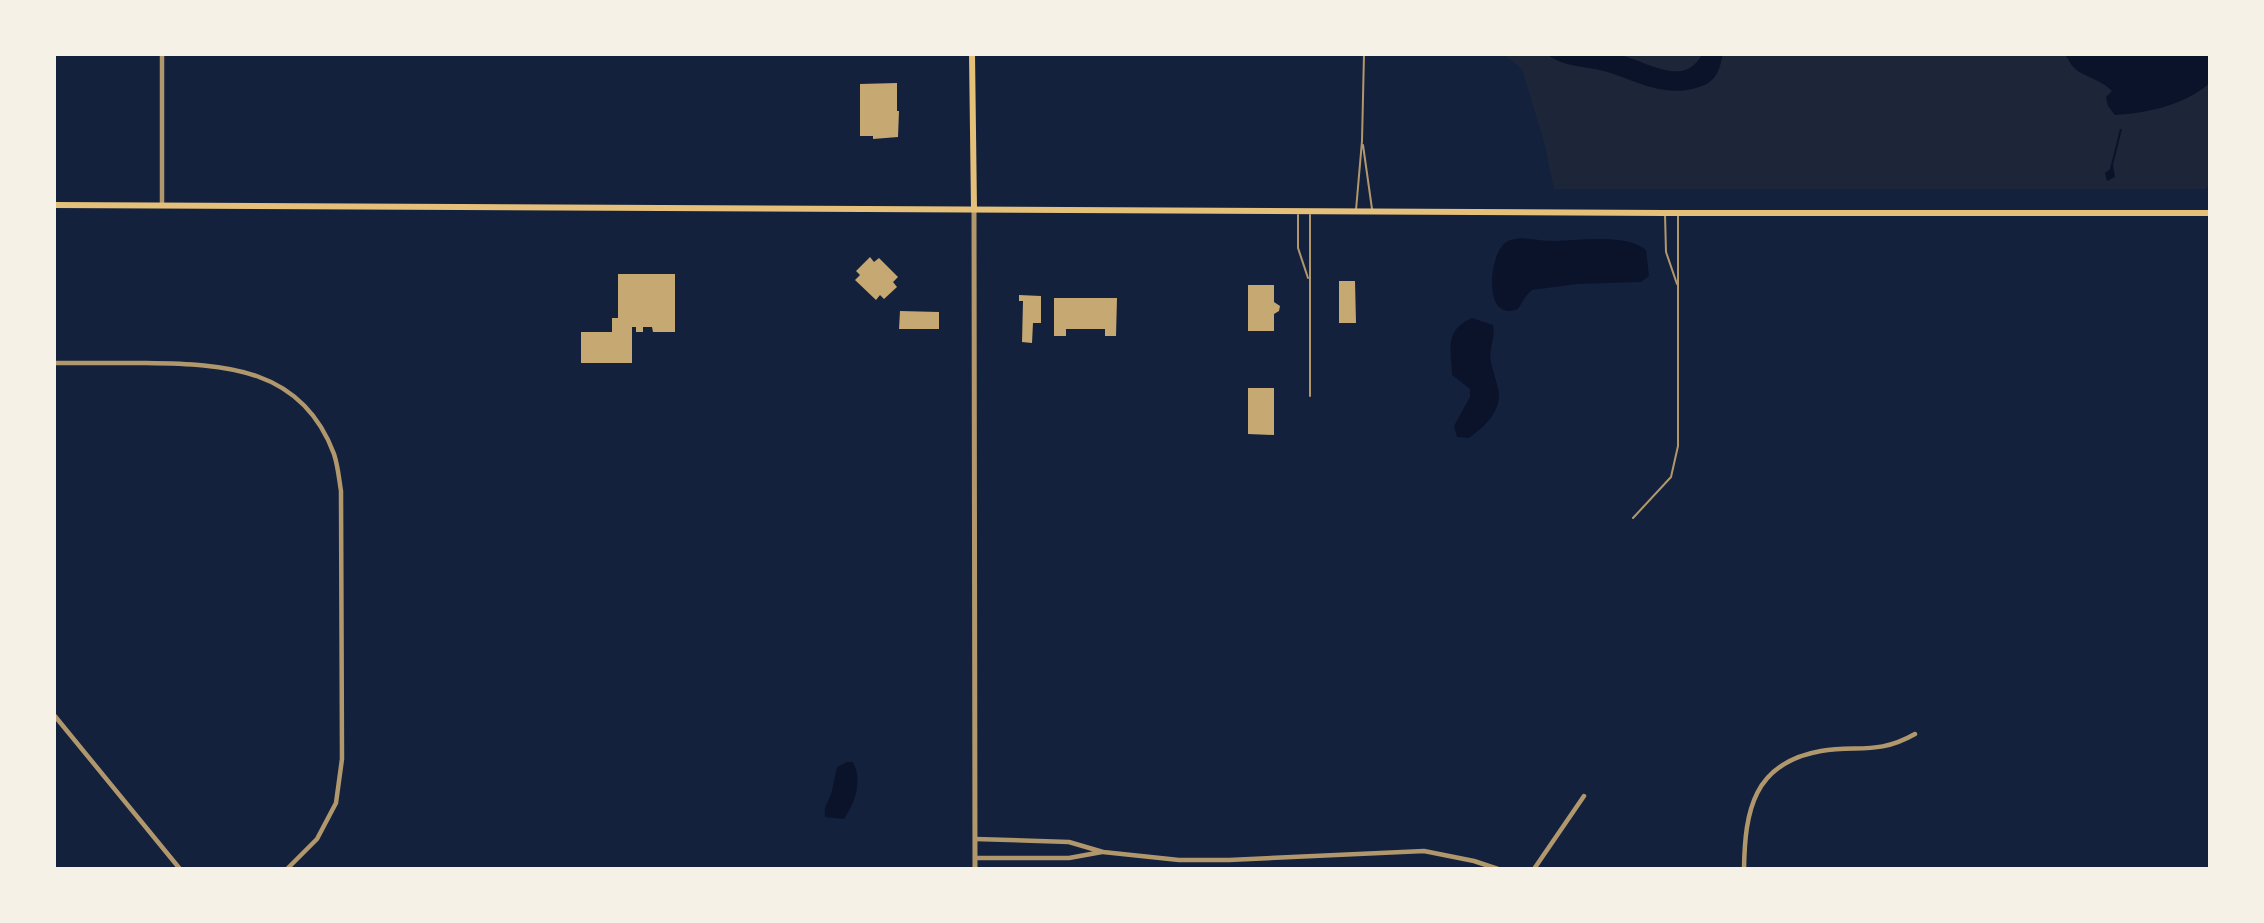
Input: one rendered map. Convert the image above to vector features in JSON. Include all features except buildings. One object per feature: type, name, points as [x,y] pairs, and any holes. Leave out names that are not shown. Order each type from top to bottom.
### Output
[{"type":"main road","points":[[972,54],[974,208]]},
{"type":"main road","points":[[54,205],[2210,213]]},
{"type":"street","points":[[162,205],[163,54]]},
{"type":"street","points":[[974,208],[975,869]]},
{"type":"street","points":[[54,363],[204,365],[241,370],[278,385],[296,398],[310,414],[334,455],[341,491],[342,759],[336,803],[317,839],[287,869]]},
{"type":"street","points":[[54,715],[180,869]]},
{"type":"street","points":[[1744,869],[1745,835],[1753,799],[1772,773],[1802,757],[1821,751],[1881,748],[1915,734]]},
{"type":"street","points":[[1534,869],[1584,796]]},
{"type":"street","points":[[975,839],[1069,842],[1103,852],[1136,857],[1204,860],[1424,851],[1463,858],[1498,869]]},
{"type":"street","points":[[975,858],[1069,858],[1103,852]]},
{"type":"lane","points":[[1356,211],[1362,141],[1364,54]]},
{"type":"lane","points":[[1362,141],[1373,211]]},
{"type":"lane","points":[[1297,210],[1298,248],[1309,282]]},
{"type":"lane","points":[[1310,210],[1310,396]]},
{"type":"lane","points":[[1665,213],[1665,247],[1678,288]]},
{"type":"lane","points":[[1633,518],[1671,477],[1678,446],[1678,213]]},
{"type":"shaded area","points":[[1503,54],[2210,54],[2210,185],[2205,189],[1554,189],[1544,142],[1522,69]]},
{"type":"shaded area","points":[[1547,54],[1613,54],[1673,71],[1694,65],[1702,54],[1723,54],[1717,73],[1710,81],[1699,87],[1674,91],[1650,87],[1604,71],[1567,64]]},
{"type":"shaded area","points":[[2065,54],[2210,54],[2210,83],[2189,97],[2166,106],[2115,115],[2108,106],[2106,97],[2112,91],[2078,71]]},
{"type":"shaded area","points":[[2120,129],[2113,165],[2115,177],[2107,181],[2105,173],[2110,169]]},
{"type":"shaded area","points":[[1521,238],[1550,241],[1627,241],[1646,250],[1649,276],[1641,282],[1577,284],[1532,290],[1518,309],[1506,311],[1494,297],[1492,286],[1495,260],[1505,243]]},
{"type":"shaded area","points":[[1472,318],[1493,325],[1490,357],[1499,395],[1493,414],[1485,425],[1469,438],[1457,437],[1454,426],[1470,397],[1470,389],[1452,375],[1451,341],[1457,328]]},
{"type":"shaded area","points":[[853,762],[857,776],[851,806],[844,819],[825,817],[837,767]]}]
